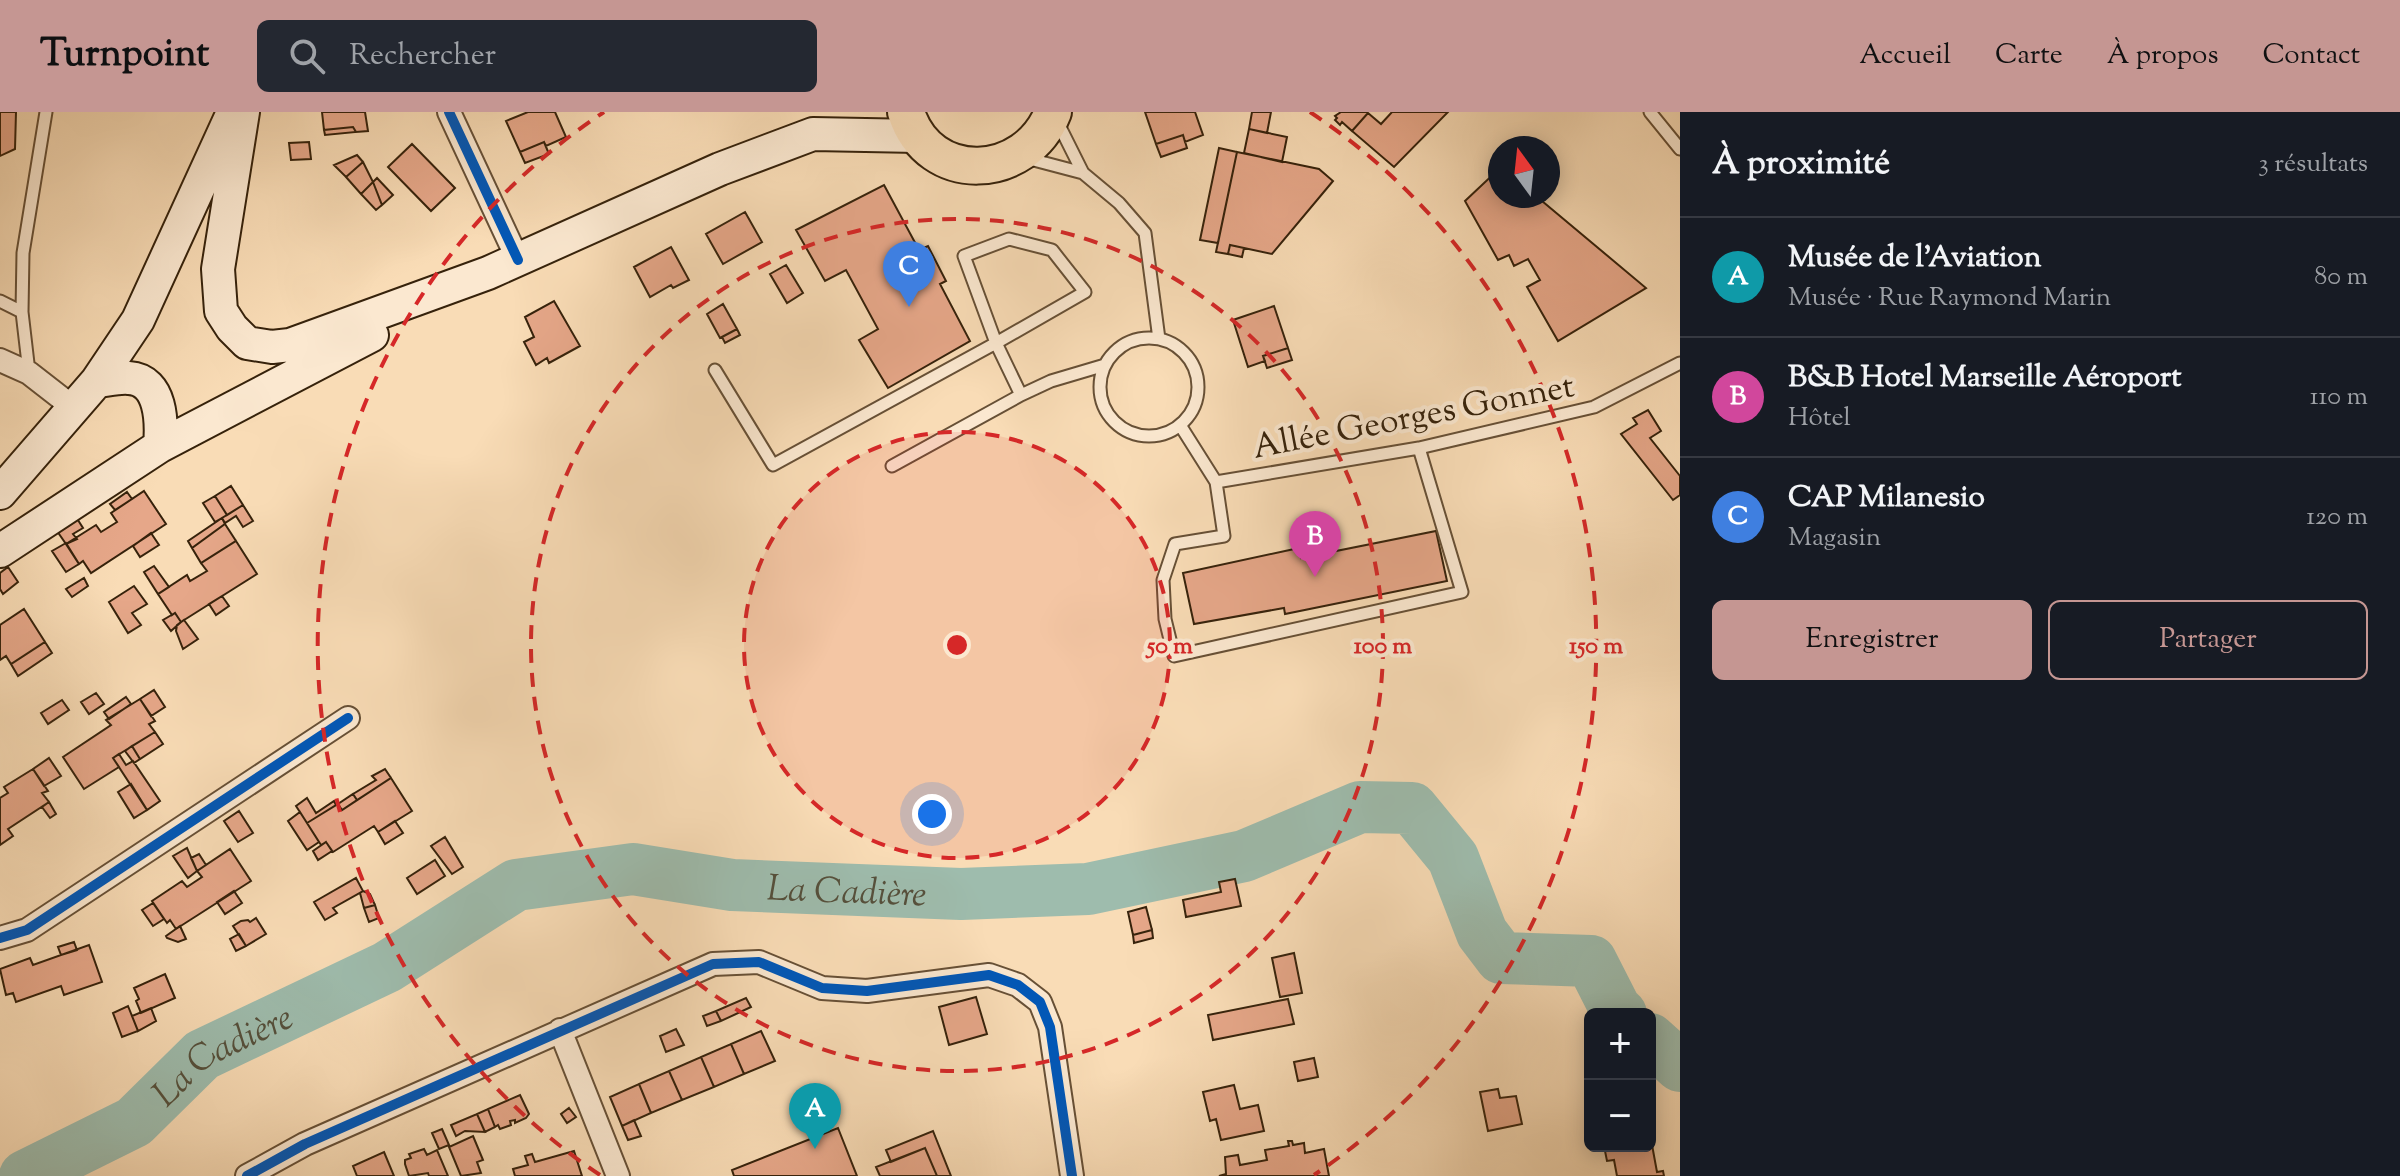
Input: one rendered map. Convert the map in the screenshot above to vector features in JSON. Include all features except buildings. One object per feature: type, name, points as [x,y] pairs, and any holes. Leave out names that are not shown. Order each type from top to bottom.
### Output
[{"type":"main road","points":[[0,493],[97,381],[138,320],[233,112]]},
{"type":"main road","points":[[243,112],[217,290],[221,311],[232,328],[247,343],[272,347],[290,345],[488,273],[720,169],[813,134],[912,124],[937,153],[959,164],[984,166],[1009,161],[1030,148],[1047,128],[1053,112]]},
{"type":"main road","points":[[0,551],[160,446],[488,273]]},
{"type":"main road","points":[[97,381],[133,378],[152,390],[162,416],[160,446]]},
{"type":"street","points":[[449,112],[518,260]]},
{"type":"street","points":[[0,360],[29,373],[74,408]]},
{"type":"street","points":[[0,938],[27,930],[348,718]]},
{"type":"street","points":[[247,1176],[305,1144],[713,964],[759,962],[822,988],[867,991],[989,975],[1018,985],[1040,1002],[1050,1027],[1072,1176]]},
{"type":"street","points":[[560,1030],[618,1176]]},
{"type":"lane","points":[[29,373],[22,312],[23,253],[46,112]]},
{"type":"lane","points":[[1053,112],[1083,173],[1119,203],[1145,233],[1159,339]]},
{"type":"lane","points":[[1650,112],[1680,149]]},
{"type":"lane","points":[[1017,155],[1083,173]]},
{"type":"lane","points":[[715,370],[773,465],[996,343],[1085,292],[1052,250],[1009,239],[964,256],[996,343],[1021,395]]},
{"type":"lane","points":[[0,301],[22,312]]},
{"type":"lane","points":[[1143,338],[1159,339],[1174,344],[1186,354],[1195,368],[1197,399],[1191,413],[1167,433],[1150,436],[1134,434],[1119,426],[1107,413],[1101,398],[1100,381],[1105,365],[1128,342],[1143,338]]},
{"type":"lane","name":"Allée Georges Gonnet","points":[[1180,425],[1216,482],[1419,448],[1594,407],[1680,363]]},
{"type":"lane","points":[[892,466],[1021,395],[1051,381],[1105,365]]},
{"type":"lane","points":[[1216,482],[1224,536],[1175,544],[1163,580],[1165,619],[1174,656],[1462,592],[1419,448]]},
{"type":"waterway","name":"La Cadière","points":[[25,1176],[134,1122],[202,1055],[387,967],[516,885],[633,869],[732,885],[961,894],[1088,889],[1244,856],[1360,807],[1412,808],[1453,858],[1482,933],[1501,958],[1591,961],[1615,1008]]},
{"type":"waterway","name":"La Cadière","points":[[1656,1044],[1680,1066]]},
{"type":"cycle path","points":[[449,112],[518,260]]},
{"type":"cycle path","points":[[0,938],[27,930],[348,718]]},
{"type":"cycle path","points":[[247,1176],[305,1144],[713,964],[759,962],[822,988],[867,991],[989,975],[1018,985],[1040,1002],[1050,1027],[1072,1176]]},
{"type":"place","name":"CAP Milanesio","points":[[909,307]]},
{"type":"place","name":"B&B Hotel Marseille Aéroport","points":[[1315,577]]},
{"type":"place","name":"Musée de l'Aviation","points":[[815,1149]]}]
